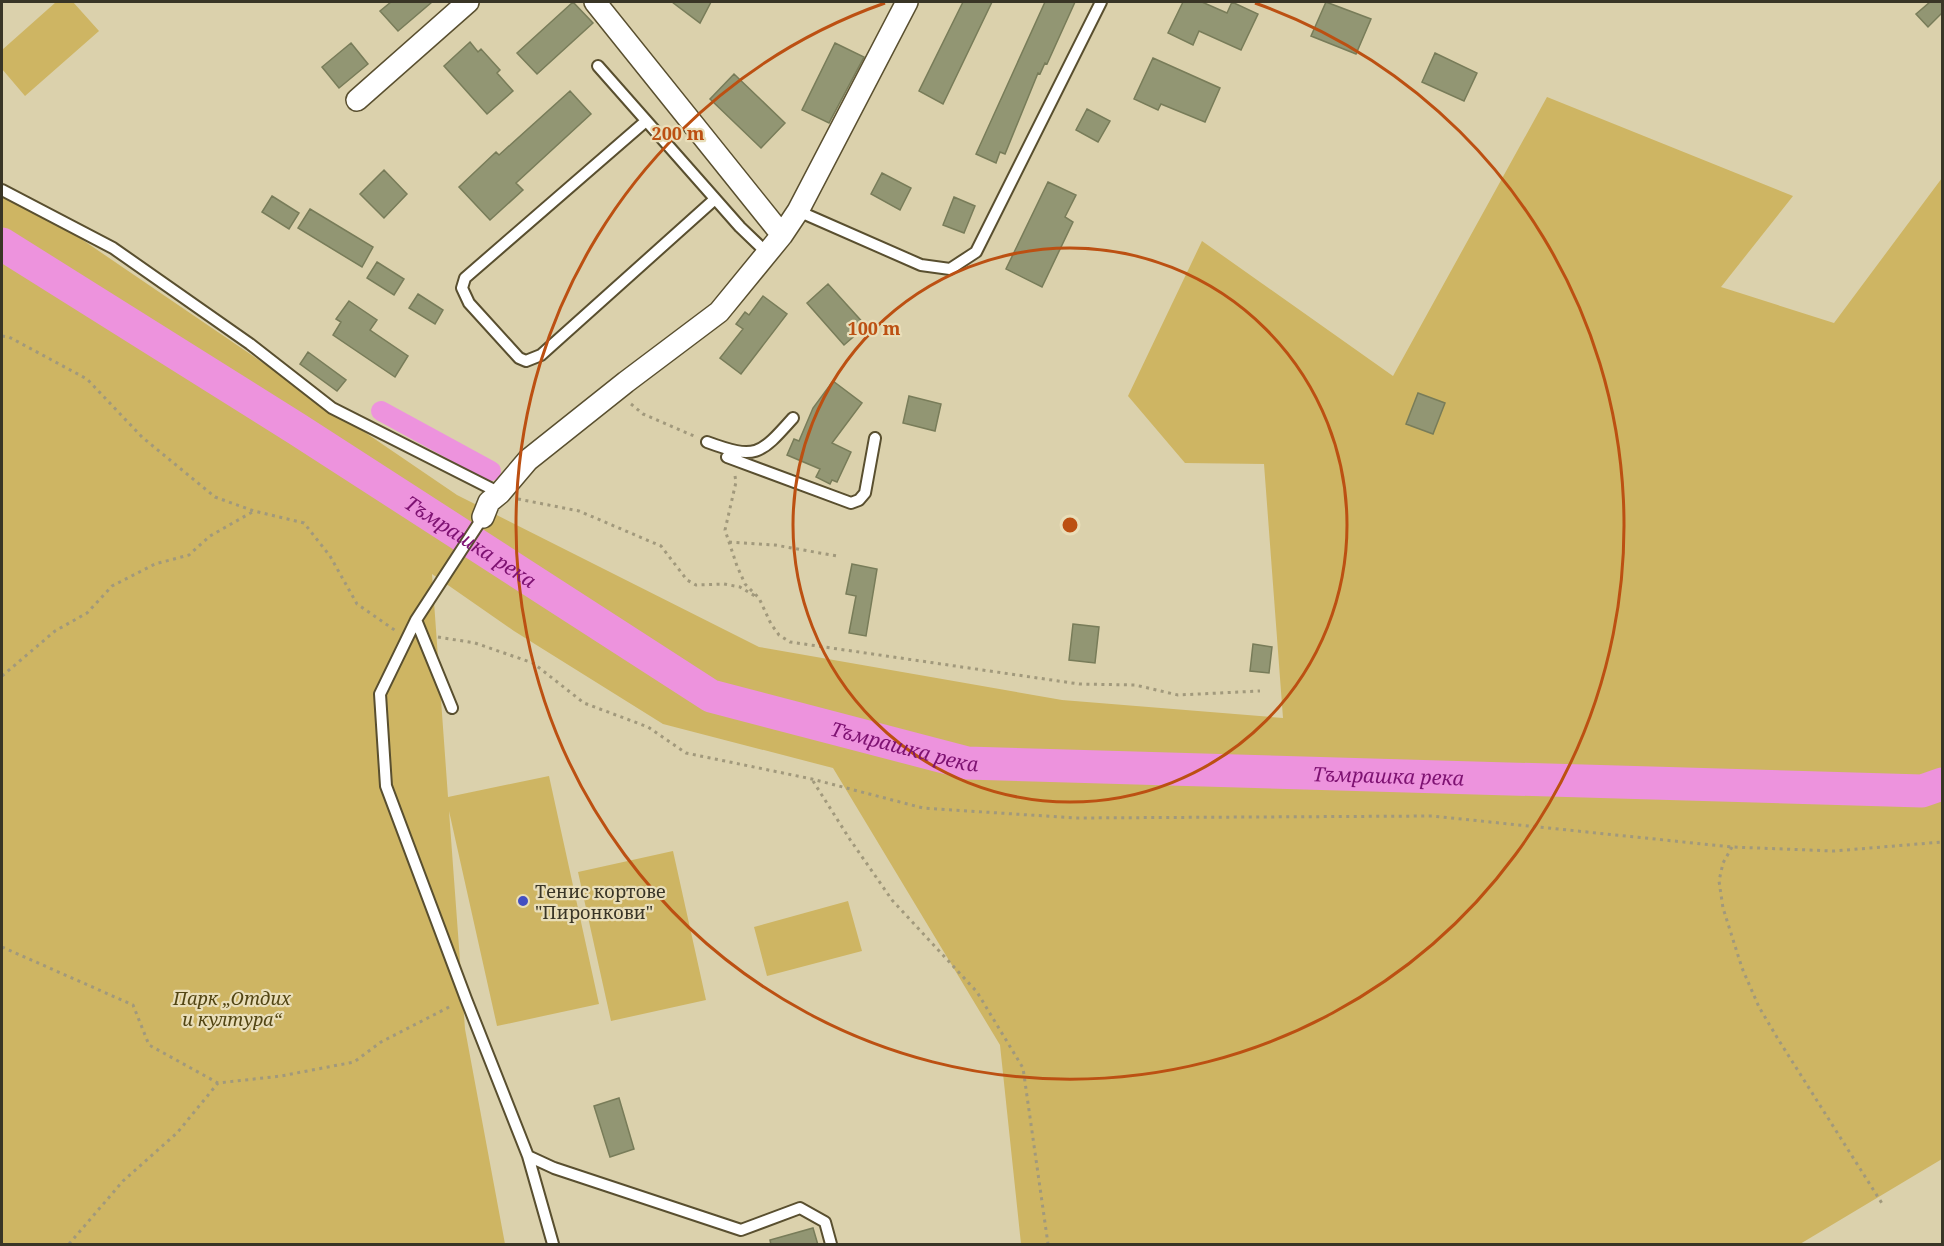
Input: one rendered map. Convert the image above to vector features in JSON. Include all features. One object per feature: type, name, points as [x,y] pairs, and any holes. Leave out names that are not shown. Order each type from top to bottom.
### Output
[{"type":"street","points":[[357,100],[468,2]]},
{"type":"street","points":[[595,2],[782,235]]},
{"type":"street","points":[[483,517],[489,502],[500,493],[528,460],[719,312],[782,235],[798,211],[907,2]]},
{"type":"lane","points":[[798,211],[921,265],[950,269],[976,252],[1101,2]]},
{"type":"lane","points":[[598,66],[714,199],[766,252]]},
{"type":"lane","points":[[646,121],[465,278],[462,288],[469,303],[519,358],[526,361],[541,355],[714,199]]},
{"type":"lane","points":[[2,190],[113,248],[250,344],[332,408],[500,493]]},
{"type":"lane","points":[[707,442],[729,450],[755,453],[767,446],[793,417]]},
{"type":"lane","points":[[727,457],[851,503],[859,501],[865,493],[875,438]]},
{"type":"lane","points":[[483,517],[416,620],[380,694],[386,786],[528,1156],[553,1245]]},
{"type":"lane","points":[[416,620],[452,708]]},
{"type":"lane","points":[[528,1156],[555,1168],[741,1230],[800,1208],[825,1222],[831,1245]]},
{"type":"path","points":[[2,336],[9,337],[87,379],[142,437],[215,497],[254,511],[304,523],[330,556],[357,604],[407,639]]},
{"type":"path","points":[[626,382],[628,400],[643,414],[707,442]]},
{"type":"path","points":[[727,457],[733,462],[736,482],[725,530],[729,543],[745,584],[759,598],[771,624],[779,635],[790,642],[1079,684],[1135,685],[1178,695],[1260,692]]},
{"type":"path","points":[[500,493],[528,502],[579,512],[661,546],[687,580],[696,585],[724,584],[740,587],[759,598]]},
{"type":"path","points":[[2,676],[55,631],[87,613],[112,586],[155,564],[189,555],[210,536],[254,511]]},
{"type":"path","points":[[729,543],[775,544],[837,556]]},
{"type":"path","points":[[423,637],[475,644],[533,663],[584,703],[648,727],[686,753],[812,779],[923,808],[1075,818],[1432,816],[1732,847],[1834,851],[1942,842]]},
{"type":"path","points":[[812,779],[892,900],[977,992],[1023,1068],[1048,1245]]},
{"type":"path","points":[[1732,847],[1723,863],[1719,881],[1723,908],[1742,968],[1759,1007],[1882,1205]]},
{"type":"path","points":[[2,946],[133,1005],[149,1045],[218,1083],[280,1076],[354,1062],[381,1042],[466,999]]},
{"type":"path","points":[[69,1245],[123,1181],[177,1133],[218,1083]]},
{"type":"green space","points":[[56,2],[73,2],[99,31],[25,96],[2,69],[2,50]]},
{"type":"green space","name":"Парк „Отдих и култура“","points":[[1547,97],[1793,196],[1721,287],[1834,323],[1942,178],[1942,1159],[1800,1244],[1021,1244],[1000,1045],[833,768],[663,724],[514,631],[432,574],[448,797],[549,776],[599,1004],[497,1026],[449,811],[465,1029],[505,1244],[2,1244],[2,185],[457,495],[759,647],[1062,700],[1283,718],[1264,464],[1185,463],[1128,396],[1202,241],[1393,376]]},
{"type":"green space","points":[[673,851],[706,1000],[611,1021],[578,872]]},
{"type":"green space","points":[[848,901],[862,951],[767,976],[754,927]]},
{"type":"building","points":[[391,2],[432,2],[398,31],[380,11]]},
{"type":"building","points":[[573,2],[593,23],[537,74],[517,53]]},
{"type":"building","points":[[672,2],[711,2],[700,23]]},
{"type":"building","points":[[963,2],[992,2],[943,104],[919,91]]},
{"type":"building","points":[[1045,2],[1075,2],[1047,64],[1045,63],[1040,74],[1038,73],[1005,154],[1000,152],[996,163],[976,154]]},
{"type":"building","points":[[1183,2],[1202,2],[1227,13],[1232,2],[1258,14],[1241,50],[1199,31],[1193,45],[1168,33]]},
{"type":"building","points":[[1326,2],[1371,19],[1356,54],[1311,36]]},
{"type":"building","points":[[1930,2],[1942,2],[1942,13],[1928,27],[1916,14]]},
{"type":"building","points":[[470,42],[478,52],[481,49],[500,70],[497,73],[513,91],[487,114],[444,66]]},
{"type":"building","points":[[351,43],[368,64],[339,88],[322,67]]},
{"type":"building","points":[[835,43],[864,57],[829,123],[802,110]]},
{"type":"building","points":[[1435,53],[1477,73],[1464,101],[1422,82]]},
{"type":"building","points":[[1153,58],[1220,88],[1205,122],[1161,104],[1158,110],[1134,99]]},
{"type":"building","points":[[734,74],[785,123],[761,148],[710,99]]},
{"type":"building","points":[[570,91],[591,114],[516,183],[523,190],[490,220],[459,187],[496,152],[499,155]]},
{"type":"building","points":[[1087,109],[1110,121],[1098,142],[1076,130]]},
{"type":"building","points":[[384,170],[407,194],[384,218],[360,194]]},
{"type":"building","points":[[882,173],[911,188],[900,210],[871,194]]},
{"type":"building","points":[[1048,182],[1076,195],[1065,217],[1073,222],[1042,287],[1006,269]]},
{"type":"building","points":[[272,196],[299,213],[289,229],[262,212]]},
{"type":"building","points":[[954,197],[975,206],[964,233],[943,225]]},
{"type":"building","points":[[310,209],[373,247],[362,267],[298,228]]},
{"type":"building","points":[[377,262],[404,279],[394,295],[367,278]]},
{"type":"building","points":[[828,284],[866,326],[844,345],[807,303]]},
{"type":"building","points":[[418,294],[443,310],[435,324],[409,308]]},
{"type":"building","points":[[763,296],[787,314],[741,374],[720,358],[743,329],[736,324],[745,312],[749,315]]},
{"type":"building","points":[[349,301],[377,320],[370,330],[408,356],[395,377],[333,335],[341,322],[336,319]]},
{"type":"building","points":[[308,352],[346,380],[337,391],[300,364]]},
{"type":"building","points":[[833,381],[862,403],[832,443],[851,452],[837,482],[832,480],[830,484],[816,477],[820,469],[787,455],[794,439],[799,441],[813,408]]},
{"type":"building","points":[[1418,393],[1445,403],[1433,434],[1406,424]]},
{"type":"building","points":[[909,396],[941,404],[935,431],[903,423]]},
{"type":"building","points":[[852,564],[877,569],[866,636],[849,633],[856,596],[846,594]]},
{"type":"building","points":[[1073,624],[1099,627],[1095,663],[1069,660]]},
{"type":"building","points":[[1253,644],[1272,647],[1269,673],[1250,671]]},
{"type":"building","points":[[619,1098],[634,1149],[610,1157],[594,1106]]},
{"type":"building","points":[[813,1228],[818,1245],[771,1245],[770,1240]]},
{"type":"waterway","name":"Тъмрашка река","points":[[2,244],[297,429],[711,696],[967,763],[1922,791],[1942,784]]},
{"type":"waterway","points":[[381,411],[491,471]]},
{"type":"place","name":"Тенис кортове \"Пиронкови\"","points":[[523,901]]}]
